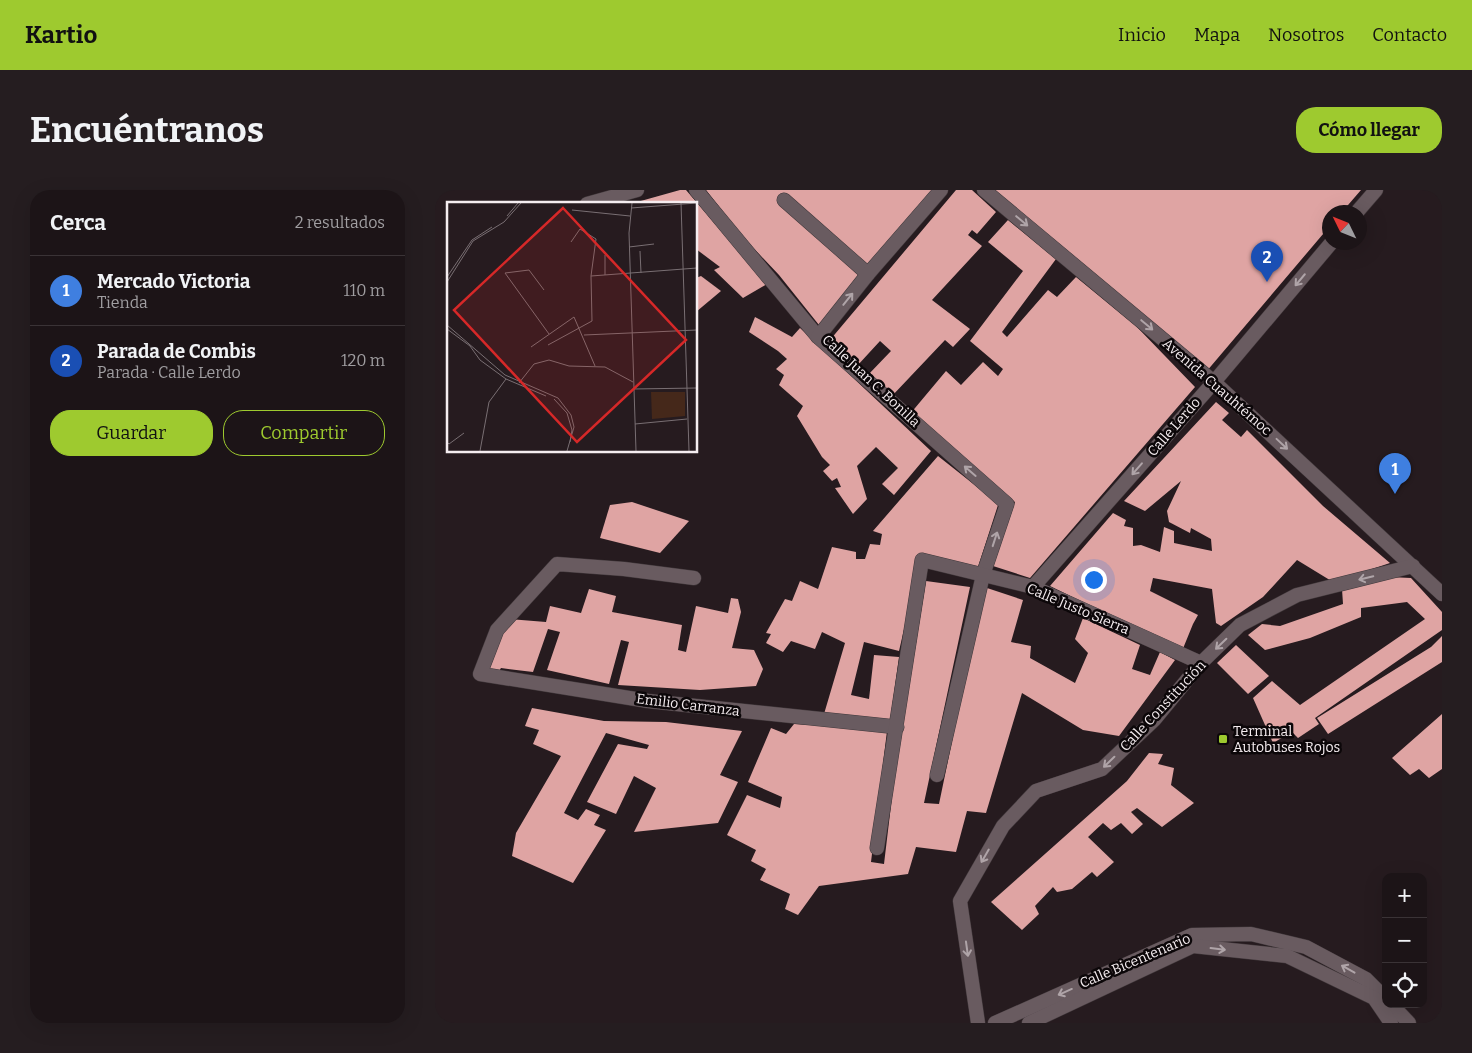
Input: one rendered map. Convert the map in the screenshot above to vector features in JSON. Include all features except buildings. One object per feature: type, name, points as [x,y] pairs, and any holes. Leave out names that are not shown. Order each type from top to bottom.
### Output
[{"type":"street","points":[[594,202],[637,190]]},
{"type":"street","points":[[696,190],[818,337]]},
{"type":"street","name":"Calle Juan C. Bonilla","points":[[941,190],[868,274],[818,337],[1007,504],[983,575]]},
{"type":"street","name":"Avenida Cuauhtémoc","points":[[984,190],[1214,382],[1441,592]]},
{"type":"street","points":[[1363,205],[1376,190]]},
{"type":"street","points":[[784,200],[868,274]]},
{"type":"street","name":"Calle Lerdo","points":[[1033,587],[1214,382],[1324,250]]},
{"type":"street","name":"Calle Justo Sierra","points":[[897,728],[922,560],[1033,587],[1201,664]]},
{"type":"street","name":"Emilio Carranza","points":[[694,578],[624,568],[557,564],[497,630],[480,674],[648,701],[897,728]]},
{"type":"street","name":"Calle Constitución","points":[[978,1023],[960,901],[1003,826],[1036,791],[1102,769],[1153,720],[1201,664],[1240,625],[1297,595],[1413,566]]},
{"type":"street","points":[[937,775],[983,575]]},
{"type":"street","points":[[877,848],[897,728]]},
{"type":"street","name":"Calle Bicentenario","points":[[995,1023],[1192,935],[1251,934],[1306,946],[1366,979],[1382,995]]},
{"type":"street","name":"Calle Bicentenario","points":[[1029,1023],[1193,946],[1287,956],[1374,998],[1391,1023]]},
{"type":"street","points":[[1395,1008],[1409,1023]]},
{"type":"place","name":"Parada de Combis","points":[[1267,282]]},
{"type":"place","name":"Mercado Victoria","points":[[1395,494]]},
{"type":"place","name":"Terminal Autobuses Rojos","points":[[1223,739]]}]
